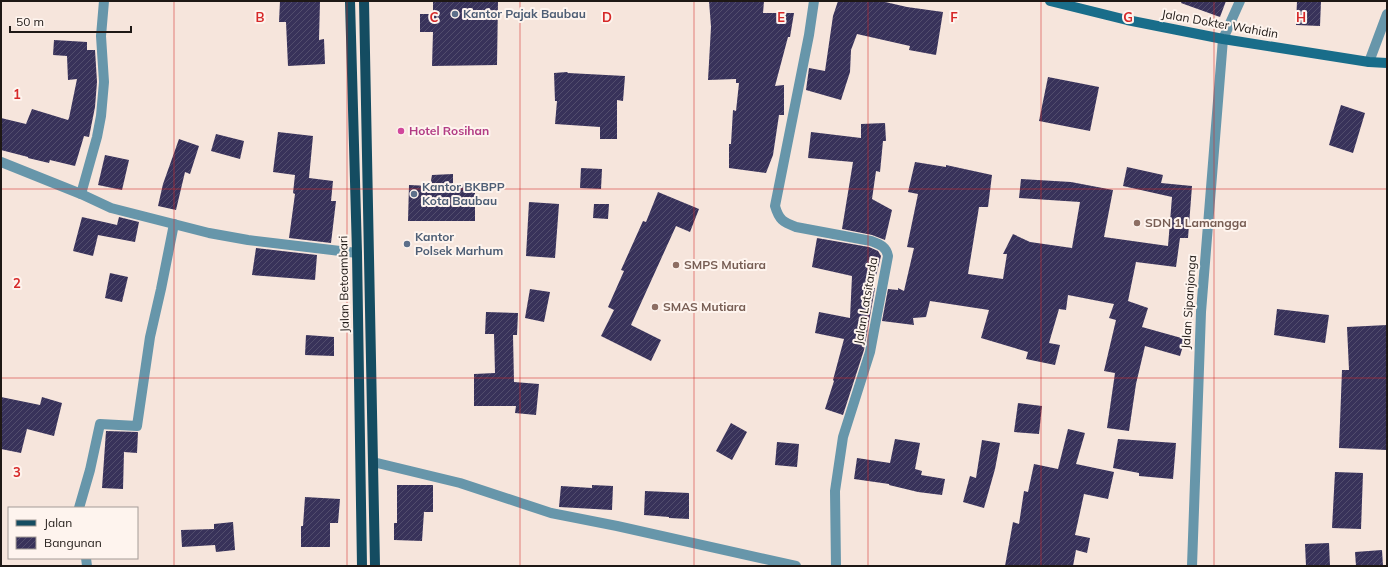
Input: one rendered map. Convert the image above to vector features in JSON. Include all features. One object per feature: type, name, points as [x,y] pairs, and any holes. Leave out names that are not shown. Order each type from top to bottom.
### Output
[{"type":"main road","name":"Jalan Betoambari","points":[[350,1],[357,253],[362,566]]},
{"type":"main road","points":[[364,1],[375,566]]},
{"type":"street","points":[[81,194],[97,137],[101,116],[104,82],[100,36],[104,1]]},
{"type":"street","name":"Jalan Latsitarda","points":[[814,1],[809,35],[775,206],[780,219],[786,223],[796,227],[871,240],[887,250],[888,256],[870,352],[843,438],[835,491],[836,566]]},
{"type":"street","name":"Jalan Dokter Wahidin","points":[[1050,1],[1127,20],[1223,39],[1369,62],[1387,63]]},
{"type":"street","name":"Jalan Sipanjonga","points":[[1192,566],[1201,312],[1223,39],[1240,1]]},
{"type":"street","points":[[1369,62],[1387,14]]},
{"type":"street","points":[[1,162],[81,194],[111,208],[209,233],[248,240],[357,253]]},
{"type":"street","points":[[79,507],[90,470],[100,424],[138,426],[150,337],[174,224]]},
{"type":"street","points":[[373,462],[460,483],[551,513],[617,526],[796,566]]},
{"type":"building","points":[[280,1],[320,1],[319,40],[324,39],[325,64],[288,66],[286,22],[279,22]]},
{"type":"building","points":[[433,1],[498,1],[497,65],[432,66],[433,32],[420,32],[420,14],[433,14]]},
{"type":"building","points":[[709,1],[764,1],[763,13],[794,13],[790,37],[788,37],[775,86],[784,85],[784,115],[779,115],[773,155],[766,173],[729,168],[729,144],[731,144],[733,110],[736,111],[739,83],[736,83],[736,79],[708,80],[711,27]]},
{"type":"building","points":[[838,1],[881,1],[907,7],[943,12],[936,55],[909,50],[910,46],[857,34],[851,50],[850,72],[841,100],[806,90],[809,68],[825,71],[833,16]]},
{"type":"building","points":[[1182,1],[1226,1],[1220,17],[1181,3]]},
{"type":"building","points":[[1297,1],[1321,1],[1320,26],[1296,25]]},
{"type":"building","points":[[54,40],[87,42],[87,50],[95,50],[97,82],[95,107],[89,137],[84,136],[75,166],[50,160],[49,163],[1,150],[1,118],[26,124],[32,109],[68,120],[69,118],[77,79],[68,80],[67,56],[53,55]]},
{"type":"building","points":[[567,72],[625,76],[623,101],[617,100],[617,139],[600,139],[600,127],[555,124],[557,101],[555,101],[554,73]]},
{"type":"building","points":[[1048,77],[1099,87],[1090,131],[1039,121]]},
{"type":"building","points":[[1341,105],[1365,113],[1353,153],[1329,145]]},
{"type":"building","points":[[885,123],[886,141],[883,141],[880,172],[876,171],[872,199],[892,210],[885,240],[872,235],[842,229],[853,162],[808,158],[811,132],[861,138],[861,124]]},
{"type":"building","points":[[278,132],[313,136],[309,178],[333,181],[331,201],[336,201],[331,243],[289,238],[295,194],[293,193],[295,175],[273,172]]},
{"type":"building","points":[[216,134],[244,141],[240,159],[211,151]]},
{"type":"building","points":[[179,139],[199,146],[190,174],[185,172],[176,210],[158,206],[163,184]]},
{"type":"building","points":[[105,155],[129,160],[122,190],[98,185]]},
{"type":"building","points":[[915,162],[946,167],[946,165],[992,175],[988,207],[979,207],[968,274],[1003,279],[1007,254],[1003,254],[1013,234],[1030,242],[1072,248],[1080,202],[1019,198],[1021,179],[1071,182],[1113,190],[1104,237],[1168,246],[1172,197],[1123,186],[1127,167],[1163,175],[1161,183],[1192,186],[1188,238],[1180,238],[1176,267],[1136,262],[1128,301],[1148,308],[1142,327],[1185,339],[1180,356],[1145,346],[1136,384],[1129,431],[1107,428],[1115,373],[1104,371],[1116,320],[1109,318],[1114,304],[1068,295],[1066,310],[1059,309],[1049,343],[1060,345],[1055,365],[1026,359],[1028,352],[981,338],[989,310],[930,301],[926,317],[913,318],[914,325],[882,321],[888,289],[898,290],[898,288],[904,291],[914,248],[907,247],[918,194],[908,192]]},
{"type":"building","points":[[581,168],[602,169],[601,189],[580,188]]},
{"type":"building","points":[[453,174],[453,184],[475,185],[475,221],[408,221],[409,185],[430,186],[432,175]]},
{"type":"building","points":[[658,192],[699,209],[690,232],[676,226],[631,325],[661,340],[651,361],[601,336],[614,310],[608,307],[624,271],[621,270],[643,221],[646,222]]},
{"type":"building","points":[[529,202],[559,204],[555,258],[526,256]]},
{"type":"building","points":[[594,204],[609,204],[608,219],[593,218]]},
{"type":"building","points":[[82,217],[117,225],[119,217],[139,222],[135,242],[98,235],[93,256],[73,251]]},
{"type":"building","points":[[817,238],[869,247],[878,251],[881,256],[873,288],[875,288],[864,350],[843,415],[825,409],[834,381],[833,380],[844,339],[815,333],[819,312],[850,318],[852,276],[812,267]]},
{"type":"building","points":[[256,248],[317,255],[315,280],[252,275]]},
{"type":"building","points":[[110,273],[128,277],[122,302],[105,298]]},
{"type":"building","points":[[530,289],[550,292],[544,322],[525,318]]},
{"type":"building","points":[[1277,309],[1329,315],[1325,343],[1274,335]]},
{"type":"building","points":[[486,312],[518,313],[517,335],[513,335],[514,382],[539,384],[536,415],[515,413],[516,406],[474,406],[474,374],[495,373],[494,334],[485,334]]},
{"type":"building","points":[[1387,325],[1387,450],[1339,448],[1342,370],[1349,370],[1347,327]]},
{"type":"building","points":[[306,335],[334,337],[334,356],[305,355]]},
{"type":"building","points":[[1,397],[40,405],[42,397],[62,403],[54,436],[27,429],[21,453],[1,449]]},
{"type":"building","points":[[1018,403],[1042,406],[1039,434],[1014,432]]},
{"type":"building","points":[[731,423],[747,432],[732,460],[716,451]]},
{"type":"building","points":[[1068,429],[1085,433],[1076,464],[1114,472],[1108,499],[1084,494],[1075,535],[1090,538],[1087,553],[1076,550],[1073,566],[1005,566],[1013,522],[1019,524],[1024,491],[1028,492],[1034,464],[1058,469]]},
{"type":"building","points":[[106,431],[138,432],[137,453],[124,452],[123,489],[102,488]]},
{"type":"building","points":[[895,439],[920,443],[915,469],[922,471],[921,475],[945,479],[942,495],[918,492],[889,484],[854,479],[857,458],[890,463]]},
{"type":"building","points":[[1118,439],[1176,443],[1173,479],[1139,476],[1139,473],[1113,468]]},
{"type":"building","points":[[982,440],[1000,443],[995,469],[984,508],[963,502],[970,476],[976,478]]},
{"type":"building","points":[[777,442],[799,444],[797,467],[775,465]]},
{"type":"building","points":[[1335,472],[1363,473],[1361,529],[1332,528]]},
{"type":"building","points":[[397,485],[433,485],[433,512],[424,512],[422,541],[394,540],[394,523],[397,523]]},
{"type":"building","points":[[592,485],[613,486],[612,510],[559,507],[561,486],[592,488]]},
{"type":"building","points":[[645,491],[689,493],[689,519],[644,515]]},
{"type":"building","points":[[305,497],[340,499],[338,523],[330,523],[330,547],[301,547],[301,526],[303,526]]},
{"type":"building","points":[[233,522],[235,550],[216,552],[215,545],[182,547],[181,530],[214,529],[214,524]]},
{"type":"building","points":[[1329,543],[1330,566],[1306,566],[1305,544]]},
{"type":"building","points":[[1382,550],[1383,566],[1356,566],[1355,552]]},
{"type":"place","name":"Kantor Pajak Baubau","points":[[455,14]]},
{"type":"place","name":"Hotel Rosihan","points":[[401,131]]},
{"type":"place","name":"Kantor BKBPP Kota Baubau","points":[[414,194]]},
{"type":"place","name":"SDN 1 Lamangga","points":[[1137,223]]},
{"type":"place","name":"Kantor Polsek Marhum","points":[[407,244]]},
{"type":"place","name":"SMPS Mutiara","points":[[676,265]]},
{"type":"place","name":"SMAS Mutiara","points":[[655,307]]}]
